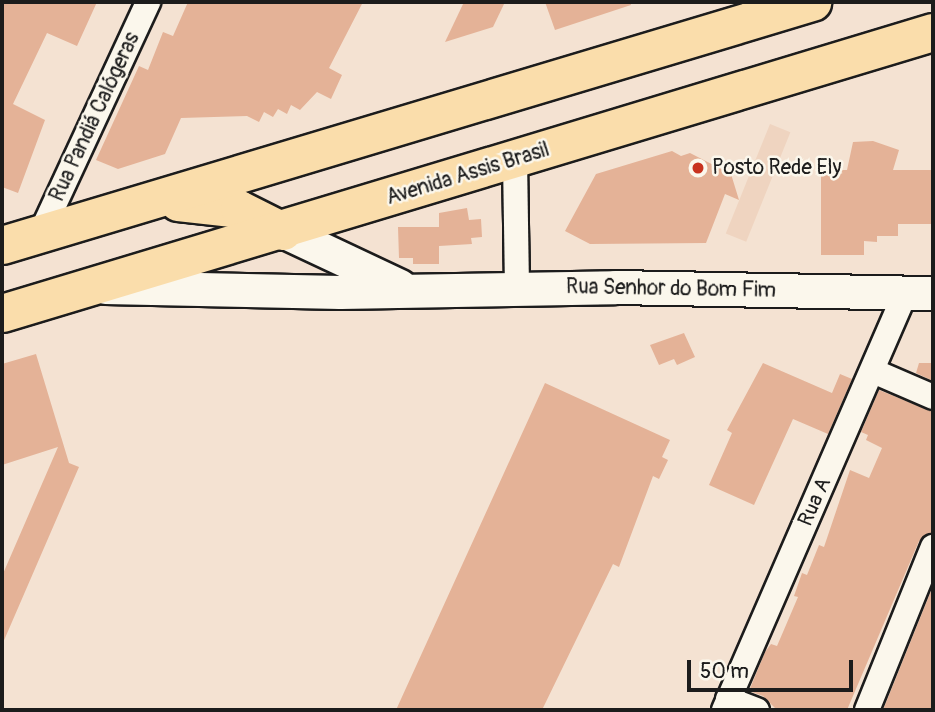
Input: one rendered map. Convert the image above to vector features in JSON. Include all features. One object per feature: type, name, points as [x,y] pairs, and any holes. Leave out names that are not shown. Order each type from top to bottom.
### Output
[{"type":"main road","points":[[2,245],[160,200],[812,2]]},
{"type":"main road","name":"Avenida Assis Brasil","points":[[2,313],[283,232],[933,32]]},
{"type":"main road","points":[[160,200],[239,209],[283,232]]},
{"type":"street","name":"Rua Pandiá Calógeras","points":[[41,233],[148,2]]},
{"type":"street","points":[[515,160],[517,288]]},
{"type":"street","name":"Rua Senhor do Bom Fim","points":[[283,232],[409,290]]},
{"type":"street","name":"Rua Senhor do Bom Fim","points":[[89,287],[919,293]]},
{"type":"street","name":"Rua A","points":[[726,705],[873,371],[919,293]]},
{"type":"street","points":[[873,371],[933,397]]},
{"type":"street","points":[[867,710],[933,547]]},
{"type":"street","points":[[726,705],[757,710]]},
{"type":"shaded area","points":[[770,124],[790,132],[746,242],[726,233]]},
{"type":"building","points":[[2,2],[97,2],[77,46],[47,33],[13,104],[45,120],[18,193],[2,187]]},
{"type":"building","points":[[188,2],[363,2],[329,68],[342,75],[331,99],[317,92],[300,110],[291,105],[287,114],[278,109],[273,117],[264,112],[259,122],[247,116],[181,118],[165,154],[118,169],[96,160],[139,66],[148,70],[163,32],[173,36]]},
{"type":"building","points":[[464,2],[505,2],[493,27],[445,42]]},
{"type":"building","points":[[545,2],[630,2],[631,5],[555,30]]},
{"type":"building","points":[[873,141],[899,150],[893,170],[933,170],[933,224],[898,224],[898,236],[877,236],[877,242],[864,241],[864,255],[821,255],[821,170],[847,170],[853,142]]},
{"type":"building","points":[[672,151],[681,156],[690,153],[731,174],[739,200],[725,194],[706,243],[590,244],[565,231],[596,174]]},
{"type":"building","points":[[467,208],[469,220],[481,219],[482,237],[471,238],[472,244],[439,246],[439,264],[413,264],[413,258],[399,258],[398,227],[439,227],[439,213]]},
{"type":"building","points":[[684,333],[695,357],[677,365],[674,359],[659,365],[650,345]]},
{"type":"building","points":[[36,354],[69,463],[79,467],[2,645],[2,576],[58,447],[2,465],[2,364]]},
{"type":"building","points":[[763,363],[832,393],[840,374],[852,379],[828,434],[793,419],[754,505],[709,485],[732,433],[727,430]]},
{"type":"building","points":[[919,363],[933,363],[933,381],[916,373]]},
{"type":"building","points":[[545,383],[670,440],[662,457],[668,460],[659,479],[653,476],[619,567],[613,564],[542,710],[396,710]]},
{"type":"building","points":[[879,390],[933,412],[933,532],[919,541],[847,710],[777,710],[763,696],[749,691],[765,652],[771,644],[777,646],[798,597],[794,596],[802,573],[807,575],[819,545],[824,547],[850,470],[869,478],[882,448],[866,440],[868,435],[861,432]]},
{"type":"building","points":[[933,586],[933,710],[883,710]]},
{"type":"place","name":"Posto Rede Ely","points":[[698,168]]}]
